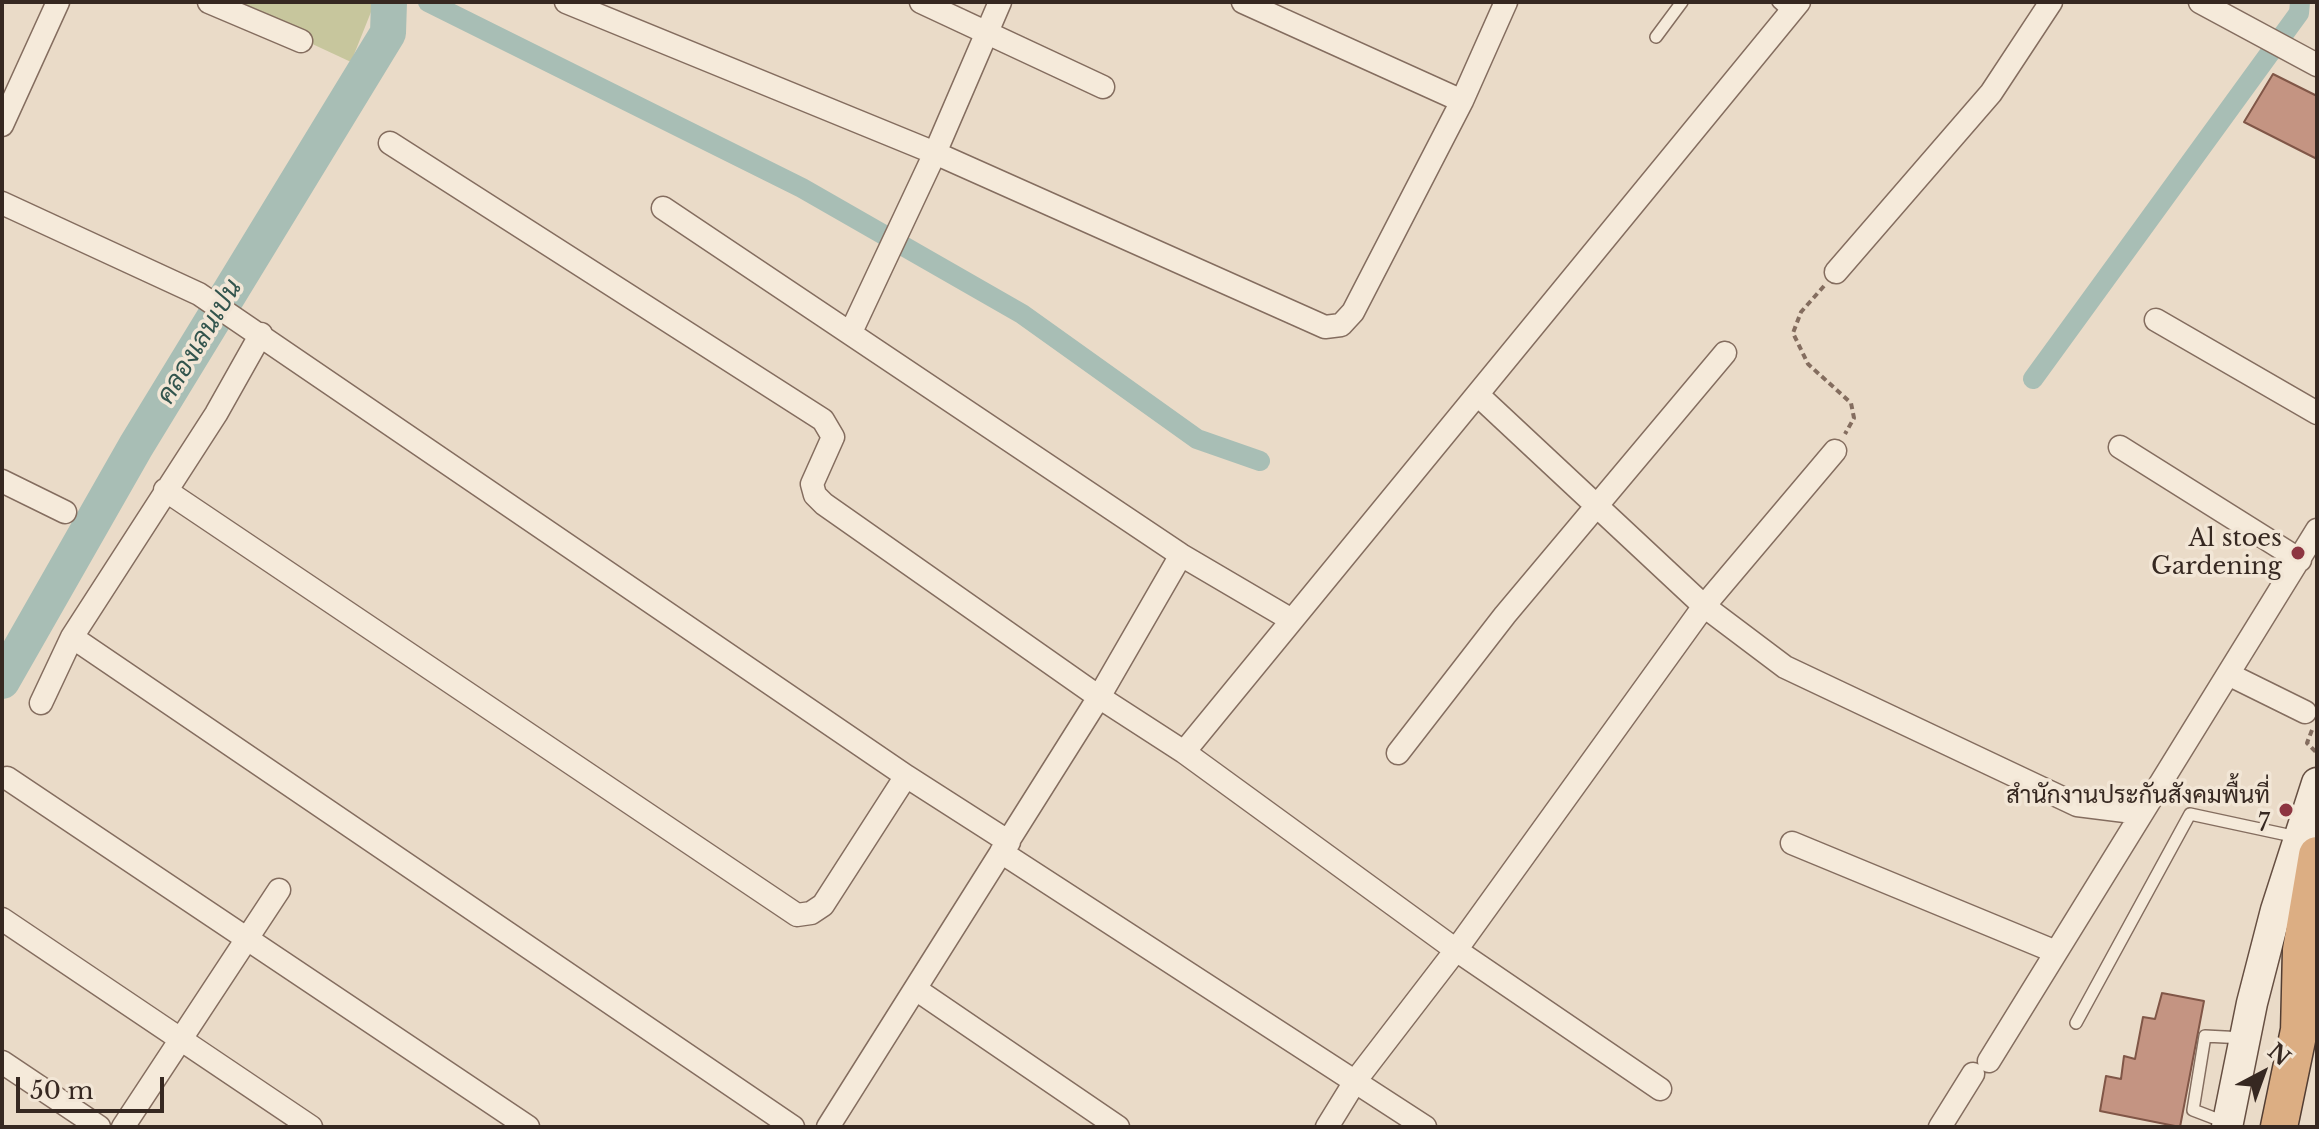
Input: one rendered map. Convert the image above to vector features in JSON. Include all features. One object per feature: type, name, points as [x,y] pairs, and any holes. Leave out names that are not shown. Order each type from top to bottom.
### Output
[{"type":"highway","points":[[2299,1033],[2307,846]]},
{"type":"highway","points":[[2279,1127],[2317,957]]},
{"type":"main road","points":[[2228,1125],[2276,910],[2307,846],[2317,783]]},
{"type":"street","points":[[2,125],[58,2]]},
{"type":"street","points":[[209,2],[301,41]]},
{"type":"street","points":[[566,2],[935,153],[1325,327],[1341,325],[1353,312],[1462,101],[1506,2]]},
{"type":"street","points":[[921,2],[988,30],[1103,87]]},
{"type":"street","points":[[851,332],[935,153],[1000,2]]},
{"type":"street","points":[[1243,2],[1462,101]]},
{"type":"street","points":[[1836,272],[1991,93],[2051,2]]},
{"type":"street","points":[[2200,2],[2309,60]]},
{"type":"street","points":[[1184,752],[1290,619],[1479,396],[1789,6]]},
{"type":"street","points":[[390,143],[823,420],[833,437],[812,484],[815,495],[1099,697],[1184,752],[1456,950],[1660,1089]]},
{"type":"street","points":[[2,203],[199,294],[253,329],[1005,847],[1425,1127]]},
{"type":"street","points":[[663,208],[1181,555],[1290,619]]},
{"type":"street","points":[[2156,320],[2317,413]]},
{"type":"street","points":[[41,703],[72,637],[216,414],[253,329]]},
{"type":"street","points":[[1398,753],[1596,505],[1725,353]]},
{"type":"street","points":[[1479,396],[1704,606],[1785,667],[2077,805],[2141,813]]},
{"type":"street","points":[[2120,447],[2195,498],[2300,560]]},
{"type":"street","points":[[1327,1127],[1356,1080],[1456,950],[1704,606],[1835,451]]},
{"type":"street","points":[[2,481],[65,512]]},
{"type":"street","points":[[165,490],[797,915],[811,913],[823,905],[906,776]]},
{"type":"street","points":[[1940,1127],[2056,952],[2317,530]]},
{"type":"street","points":[[828,1127],[1099,697],[1181,555]]},
{"type":"street","points":[[72,637],[793,1127]]},
{"type":"street","points":[[2228,674],[2305,712]]},
{"type":"street","points":[[7,778],[528,1127]]},
{"type":"street","points":[[1792,843],[2056,952]]},
{"type":"street","points":[[123,1127],[279,890]]},
{"type":"street","points":[[2,919],[311,1127]]},
{"type":"street","points":[[917,990],[1118,1127]]},
{"type":"street","points":[[2,1062],[99,1127]]},
{"type":"lane","points":[[1656,37],[1682,2]]},
{"type":"lane","points":[[2076,1023],[2190,814],[2307,846]]},
{"type":"path","points":[[1835,451],[1854,418],[1851,403],[1808,364],[1793,333],[1801,312],[1836,272]]},
{"type":"path","points":[[2307,743],[2317,753]]},
{"type":"green space","points":[[222,2],[375,2],[351,62]]},
{"type":"building","points":[[2273,74],[2317,96],[2317,159],[2244,122]]},
{"type":"building","points":[[2162,993],[2204,1001],[2180,1127],[2100,1111],[2106,1076],[2121,1079],[2124,1056],[2135,1059],[2143,1017],[2155,1019]]},
{"type":"waterway","name":"คลองเลนเปน","points":[[2,681],[136,446],[388,33],[389,2]]},
{"type":"waterway","points":[[428,2],[802,188],[1022,314],[1197,439],[1260,461]]},
{"type":"waterway","points":[[2033,379],[2299,13],[2300,2]]},
{"type":"place","name":"Al stoes Gardening","points":[[2298,553]]},
{"type":"place","name":"สำนักงานประกันสังคมพื้นที่ 7","points":[[2286,810]]}]
